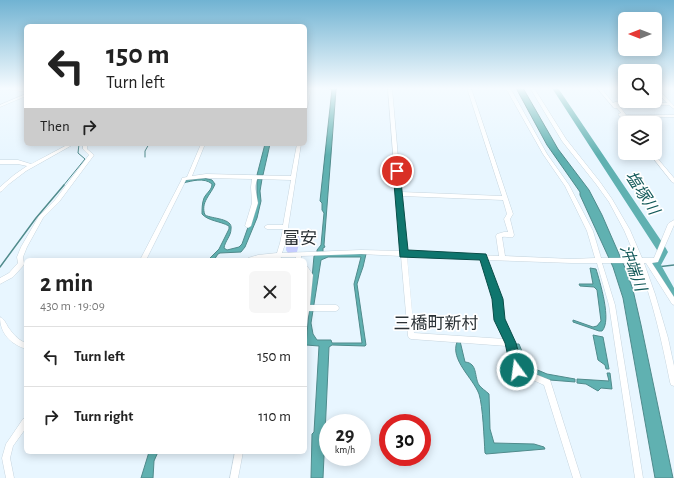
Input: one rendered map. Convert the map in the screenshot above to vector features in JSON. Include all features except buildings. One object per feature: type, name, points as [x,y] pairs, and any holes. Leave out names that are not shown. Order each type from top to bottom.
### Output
[{"type":"street","points":[[392,110],[411,336],[510,343]]},
{"type":"street","points":[[476,110],[510,214],[507,219],[511,235],[499,236],[502,257]]},
{"type":"street","points":[[521,110],[545,154],[567,185],[590,231],[601,260],[612,305],[639,478]]},
{"type":"street","points":[[546,110],[564,139],[616,209],[640,261],[659,319],[674,382]]},
{"type":"street","points":[[620,110],[625,116],[674,116]]},
{"type":"street","points":[[0,190],[16,176],[31,166],[68,146]]},
{"type":"street","points":[[0,281],[11,275],[21,264],[20,257],[24,247],[41,217],[57,201],[92,155],[85,149],[85,146]]},
{"type":"street","points":[[189,177],[203,146]]},
{"type":"street","points":[[278,258],[284,236],[292,178],[299,146]]},
{"type":"street","points":[[658,160],[674,181]]},
{"type":"street","points":[[0,162],[18,162],[31,166]]},
{"type":"street","points":[[248,226],[255,203],[253,187],[256,177]]},
{"type":"street","points":[[145,258],[184,178],[292,178]]},
{"type":"street","points":[[398,194],[505,198]]},
{"type":"street","points":[[255,258],[299,257],[361,252],[572,261],[648,261],[656,260],[671,224],[674,222]]},
{"type":"street","points":[[267,227],[285,227]]},
{"type":"street","points":[[284,236],[292,236],[310,231]]},
{"type":"street","points":[[483,257],[498,299],[500,320],[510,343],[517,370],[547,383],[577,478]]},
{"type":"street","points":[[648,261],[674,302]]},
{"type":"street","points":[[307,271],[310,275],[307,284]]},
{"type":"street","points":[[307,308],[336,308]]},
{"type":"street","points":[[0,320],[6,332],[19,344],[24,345]]},
{"type":"street","points":[[12,478],[6,458],[10,444],[24,425]]},
{"type":"street","points":[[234,478],[239,454]]},
{"type":"shaded area","points":[[330,110],[334,110],[325,247],[323,248],[323,252],[366,254],[357,284],[366,345],[332,345],[329,347],[326,414],[319,414],[319,466],[324,466],[323,478],[311,478],[312,434],[314,432],[319,346],[307,345],[307,334],[314,256],[317,254],[317,250],[321,245],[324,213],[322,210],[322,203],[320,201]],"holes":[[[328,257],[361,257],[354,284],[362,343],[332,343],[331,340],[317,340],[313,334],[311,323],[321,260]]]},
{"type":"shaded area","name":"沖端川","points":[[528,110],[536,110],[558,149],[589,190],[602,215],[626,270],[633,290],[641,325],[673,478],[655,478],[623,298],[613,267],[580,195],[580,192],[547,145]]},
{"type":"shaded area","points":[[264,146],[270,146],[263,175],[257,175]]},
{"type":"shaded area","points":[[203,178],[212,180],[215,184],[205,202],[204,210],[205,215],[221,219],[231,225],[230,234],[224,248],[227,250],[239,247],[242,244],[257,202],[257,181],[258,179],[262,179],[260,191],[261,201],[257,218],[245,247],[241,252],[220,253],[215,258],[210,258],[219,249],[229,226],[207,218],[202,214],[203,200],[212,184],[202,180],[183,183],[185,180]]},
{"type":"shaded area","points":[[301,235],[297,252],[288,253],[286,250],[287,236]]},
{"type":"shaded area","points":[[590,268],[596,269],[606,310],[605,326],[602,331],[573,322],[573,320],[593,327],[597,326],[601,321],[597,290],[594,287],[580,286],[579,284],[593,284]]},
{"type":"shaded area","points":[[593,335],[603,337],[609,369],[606,369],[605,365],[598,360]]},
{"type":"shaded area","points":[[460,341],[465,362],[472,365],[477,382],[489,394],[490,429],[494,443],[534,444],[544,447],[545,449],[485,453],[479,394],[459,362],[456,349],[457,342]]},
{"type":"shaded area","points":[[513,344],[519,344],[528,366],[547,374],[575,379],[575,382],[550,380],[521,370]]},
{"type":"shaded area","points":[[607,373],[610,373],[612,389],[601,388],[598,391],[586,384],[577,383],[577,379],[609,381]]},
{"type":"shaded area","points":[[148,454],[157,454],[154,461],[153,478],[141,478]]},
{"type":"waterway","name":"塩塚川","points":[[570,110],[661,248],[663,252],[656,265],[657,269],[674,297]]},
{"type":"waterway","points":[[63,186],[85,159],[78,153],[79,146]]},
{"type":"waterway","points":[[145,157],[145,151],[148,146]]},
{"type":"waterway","points":[[0,267],[36,218],[64,185]]},
{"type":"waterway","points":[[657,267],[674,265]]},
{"type":"district","name":"富安","points":[[300,238]]},
{"type":"district","name":"三橋町新村","points":[[436,323]]},
{"type":"route","points":[[397,171],[403,254],[483,257],[490,281],[498,299],[500,320],[510,343],[517,370]]}]
